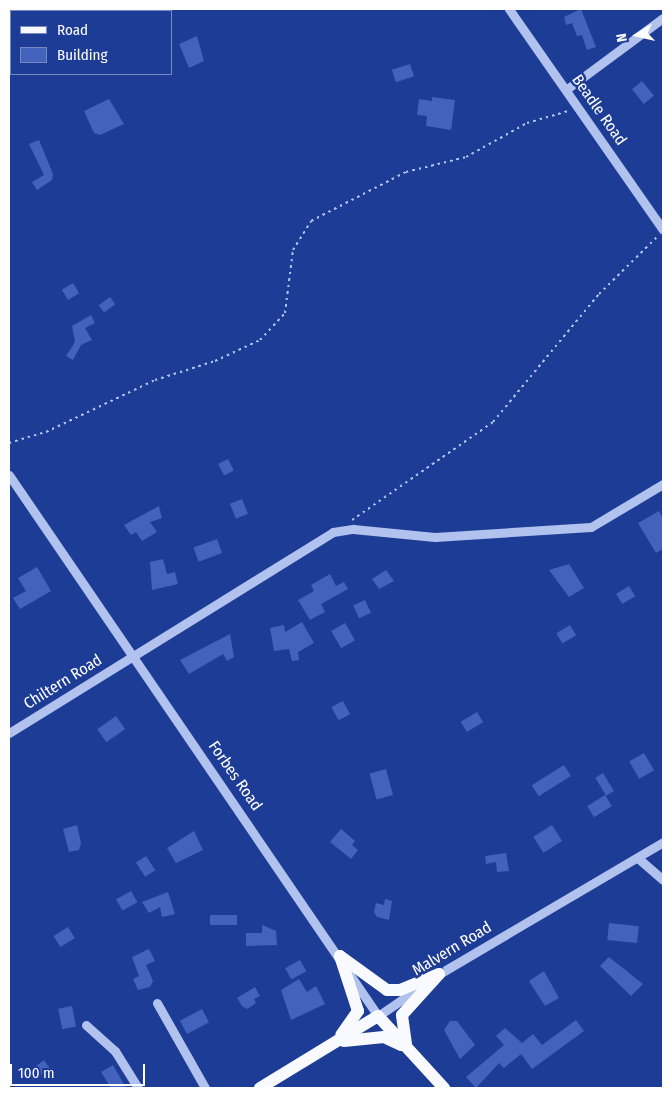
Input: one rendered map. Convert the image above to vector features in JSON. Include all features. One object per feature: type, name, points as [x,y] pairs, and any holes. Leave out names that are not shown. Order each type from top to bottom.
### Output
[{"type":"main road","points":[[340,956],[387,990],[400,990],[439,974]]},
{"type":"main road","points":[[335,1043],[358,1011],[340,956]]},
{"type":"main road","points":[[408,1049],[402,1016],[439,974]]},
{"type":"main road","name":"Malvern Road","points":[[260,1088],[378,1016]]},
{"type":"main road","name":"Forbes Road","points":[[378,1016],[444,1088]]},
{"type":"main road","points":[[335,1043],[384,1037],[408,1049]]},
{"type":"street","name":"Beadle Road","points":[[509,9],[567,88],[663,230]]},
{"type":"street","points":[[567,88],[663,18]]},
{"type":"street","name":"Forbes Road","points":[[9,475],[340,956],[378,1016]]},
{"type":"street","name":"Chiltern Road","points":[[9,733],[333,532],[435,537],[591,527],[663,484]]},
{"type":"street","name":"Malvern Road","points":[[378,1016],[439,974],[639,859],[663,842]]},
{"type":"street","points":[[639,859],[663,880]]},
{"type":"street","points":[[157,1003],[205,1088]]},
{"type":"street","points":[[86,1025],[115,1051],[138,1088]]},
{"type":"path","points":[[9,443],[46,432],[131,390],[260,340],[285,313],[293,250],[311,221],[406,172],[466,157],[527,123],[580,108]]},
{"type":"path","points":[[349,522],[492,422],[599,294],[663,230]]},
{"type":"building","points":[[581,9],[596,47],[587,50],[582,35],[577,36],[572,23],[566,25],[564,17]]},
{"type":"building","points":[[197,36],[204,61],[189,68],[179,44]]},
{"type":"building","points":[[410,64],[414,76],[396,82],[392,70]]},
{"type":"building","points":[[642,81],[654,96],[644,104],[632,89]]},
{"type":"building","points":[[432,97],[455,100],[451,130],[426,126],[427,116],[417,115],[419,99],[432,101]]},
{"type":"building","points":[[109,99],[124,124],[100,135],[94,133],[84,111]]},
{"type":"building","points":[[39,140],[53,174],[52,180],[37,190],[32,182],[44,175],[29,144]]},
{"type":"building","points":[[73,283],[79,293],[68,300],[62,290]]},
{"type":"building","points":[[110,297],[115,304],[104,313],[99,305]]},
{"type":"building","points":[[91,315],[95,323],[85,328],[92,340],[81,345],[73,360],[66,356],[75,342],[72,326]]},
{"type":"building","points":[[228,459],[234,471],[224,476],[218,464]]},
{"type":"building","points":[[242,499],[248,514],[236,519],[230,504]]},
{"type":"building","points":[[159,506],[162,518],[150,522],[157,532],[142,541],[136,532],[131,535],[124,525]]},
{"type":"building","points":[[659,511],[663,519],[663,549],[656,553],[638,523]]},
{"type":"building","points":[[217,539],[222,553],[199,562],[194,548]]},
{"type":"building","points":[[163,559],[167,574],[175,572],[178,584],[152,590],[150,562]]},
{"type":"building","points":[[569,564],[584,588],[569,597],[549,570]]},
{"type":"building","points":[[37,567],[51,591],[20,609],[13,598],[26,591],[18,578]]},
{"type":"building","points":[[386,570],[394,581],[379,589],[372,579]]},
{"type":"building","points":[[330,574],[336,586],[344,582],[348,589],[321,604],[325,612],[310,620],[298,600],[314,591],[311,585]]},
{"type":"building","points":[[629,586],[635,596],[622,604],[616,594]]},
{"type":"building","points":[[365,600],[371,613],[359,618],[353,605]]},
{"type":"building","points":[[302,622],[314,643],[298,652],[299,660],[292,661],[289,649],[274,651],[270,628],[284,625],[285,632]]},
{"type":"building","points":[[345,623],[355,640],[341,648],[331,631]]},
{"type":"building","points":[[570,625],[576,635],[562,644],[556,633]]},
{"type":"building","points":[[230,634],[234,657],[227,661],[223,654],[189,674],[180,660]]},
{"type":"building","points":[[343,701],[350,714],[339,720],[332,707]]},
{"type":"building","points":[[477,712],[483,722],[467,732],[461,722]]},
{"type":"building","points":[[116,716],[125,729],[106,742],[97,729]]},
{"type":"building","points":[[644,753],[654,770],[639,779],[629,762]]},
{"type":"building","points":[[564,765],[571,776],[539,796],[532,785]]},
{"type":"building","points":[[386,769],[393,795],[377,799],[370,773]]},
{"type":"building","points":[[603,773],[614,791],[606,796],[595,778]]},
{"type":"building","points":[[605,795],[612,806],[594,817],[587,806]]},
{"type":"building","points":[[77,825],[81,843],[79,850],[69,852],[63,829]]},
{"type":"building","points":[[552,825],[562,841],[543,853],[533,837]]},
{"type":"building","points":[[341,829],[355,841],[352,845],[358,850],[351,859],[330,842]]},
{"type":"building","points":[[194,831],[203,850],[176,863],[167,848]]},
{"type":"building","points":[[506,853],[509,871],[497,872],[496,862],[486,864],[485,856]]},
{"type":"building","points":[[146,856],[155,870],[145,877],[136,863]]},
{"type":"building","points":[[131,891],[137,902],[122,911],[116,899]]},
{"type":"building","points":[[168,892],[175,914],[162,917],[160,907],[149,913],[142,902]]},
{"type":"building","points":[[385,899],[392,901],[389,920],[377,917],[374,912],[376,903],[384,905]]},
{"type":"building","points":[[210,915],[237,915],[237,925],[210,925]]},
{"type":"building","points":[[609,923],[639,926],[637,943],[607,940]]},
{"type":"building","points":[[262,925],[276,931],[277,945],[246,946],[246,933],[262,933]]},
{"type":"building","points":[[68,927],[75,938],[60,947],[54,936]]},
{"type":"building","points":[[149,949],[155,961],[146,965],[153,981],[150,987],[138,990],[133,979],[139,976],[132,957]]},
{"type":"building","points":[[609,957],[643,984],[631,996],[600,966]]},
{"type":"building","points":[[300,960],[306,971],[291,980],[285,968]]},
{"type":"building","points":[[544,971],[559,998],[545,1006],[529,981]]},
{"type":"building","points":[[299,979],[307,992],[316,986],[325,1004],[291,1020],[281,990]]},
{"type":"building","points":[[255,987],[260,996],[254,999],[256,1003],[247,1009],[242,1006],[237,998]]},
{"type":"building","points":[[72,1006],[76,1027],[62,1029],[58,1009]]},
{"type":"building","points":[[202,1009],[209,1022],[187,1034],[180,1021]]},
{"type":"building","points":[[576,1020],[584,1031],[532,1069],[521,1054],[504,1068],[499,1063],[476,1088],[466,1077],[504,1045],[496,1036],[505,1028],[522,1043],[533,1034],[542,1045]]},
{"type":"building","points":[[450,1021],[457,1021],[475,1045],[460,1059],[444,1030]]},
{"type":"building","points":[[44,1060],[50,1069],[33,1080],[28,1072]]},
{"type":"building","points":[[113,1065],[126,1088],[111,1088],[101,1072]]}]
